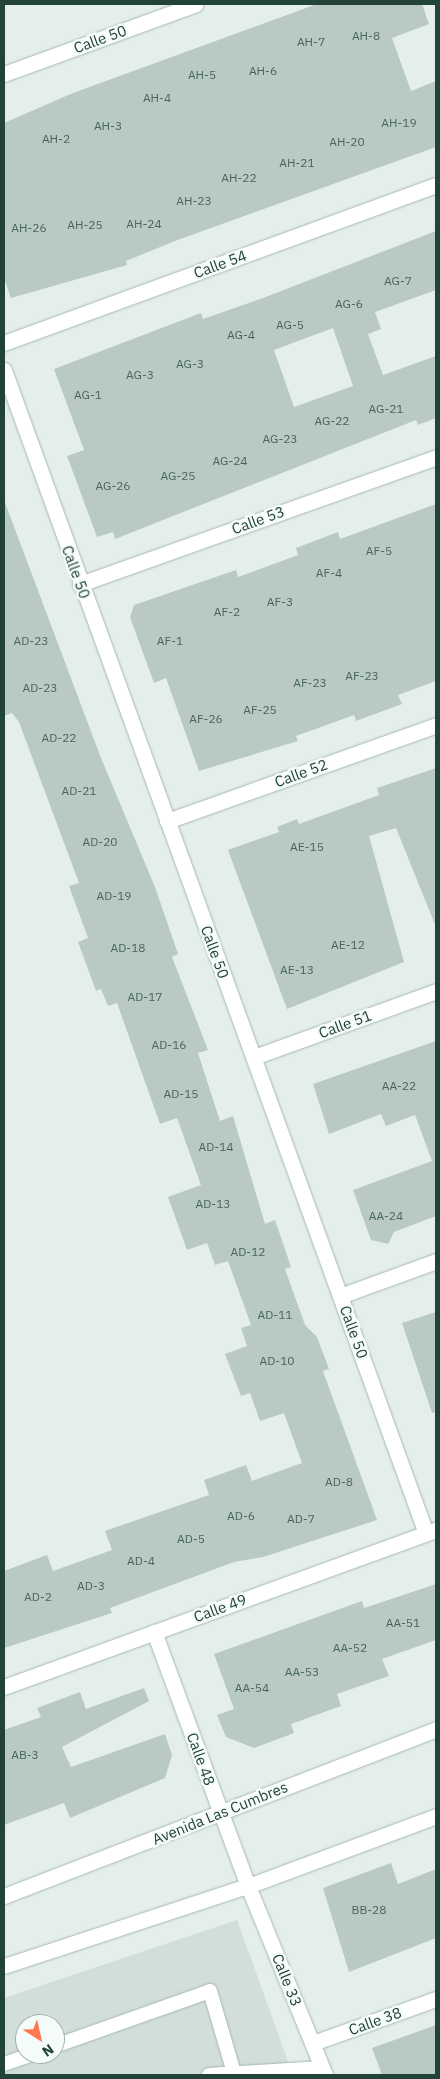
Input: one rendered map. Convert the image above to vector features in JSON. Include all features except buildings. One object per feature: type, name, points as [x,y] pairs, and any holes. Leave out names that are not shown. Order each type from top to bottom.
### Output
[{"type":"street","name":"Calle 50","points":[[4,74],[196,4]]},
{"type":"street","name":"Calle 54","points":[[4,343],[436,186]]},
{"type":"street","name":"Calle 50","points":[[4,370],[80,584],[340,1296],[431,1532]]},
{"type":"street","name":"Calle 53","points":[[80,584],[436,457]]},
{"type":"street","name":"Calle 52","points":[[167,821],[436,725]]},
{"type":"street","name":"Calle 51","points":[[254,1058],[436,991]]},
{"type":"street","points":[[340,1296],[436,1261]]},
{"type":"street","name":"Calle 49","points":[[4,1687],[431,1532]]},
{"type":"street","name":"Calle 48","points":[[154,1632],[248,1886]]},
{"type":"street","name":"Avenida Las Cumbres","points":[[4,1896],[436,1729]]},
{"type":"street","points":[[4,1966],[248,1886],[436,1816]]},
{"type":"street","name":"Calle 33","points":[[248,1886],[324,2071]]},
{"type":"street","name":"Calle 38","points":[[313,2043],[436,1999]]},
{"type":"lane","points":[[65,2042],[210,1991],[234,2074]]},
{"type":"lane","points":[[209,2075],[324,2071]]},
{"type":"shaded area","points":[[237,1920],[293,2075],[4,2075],[4,1998]]}]
